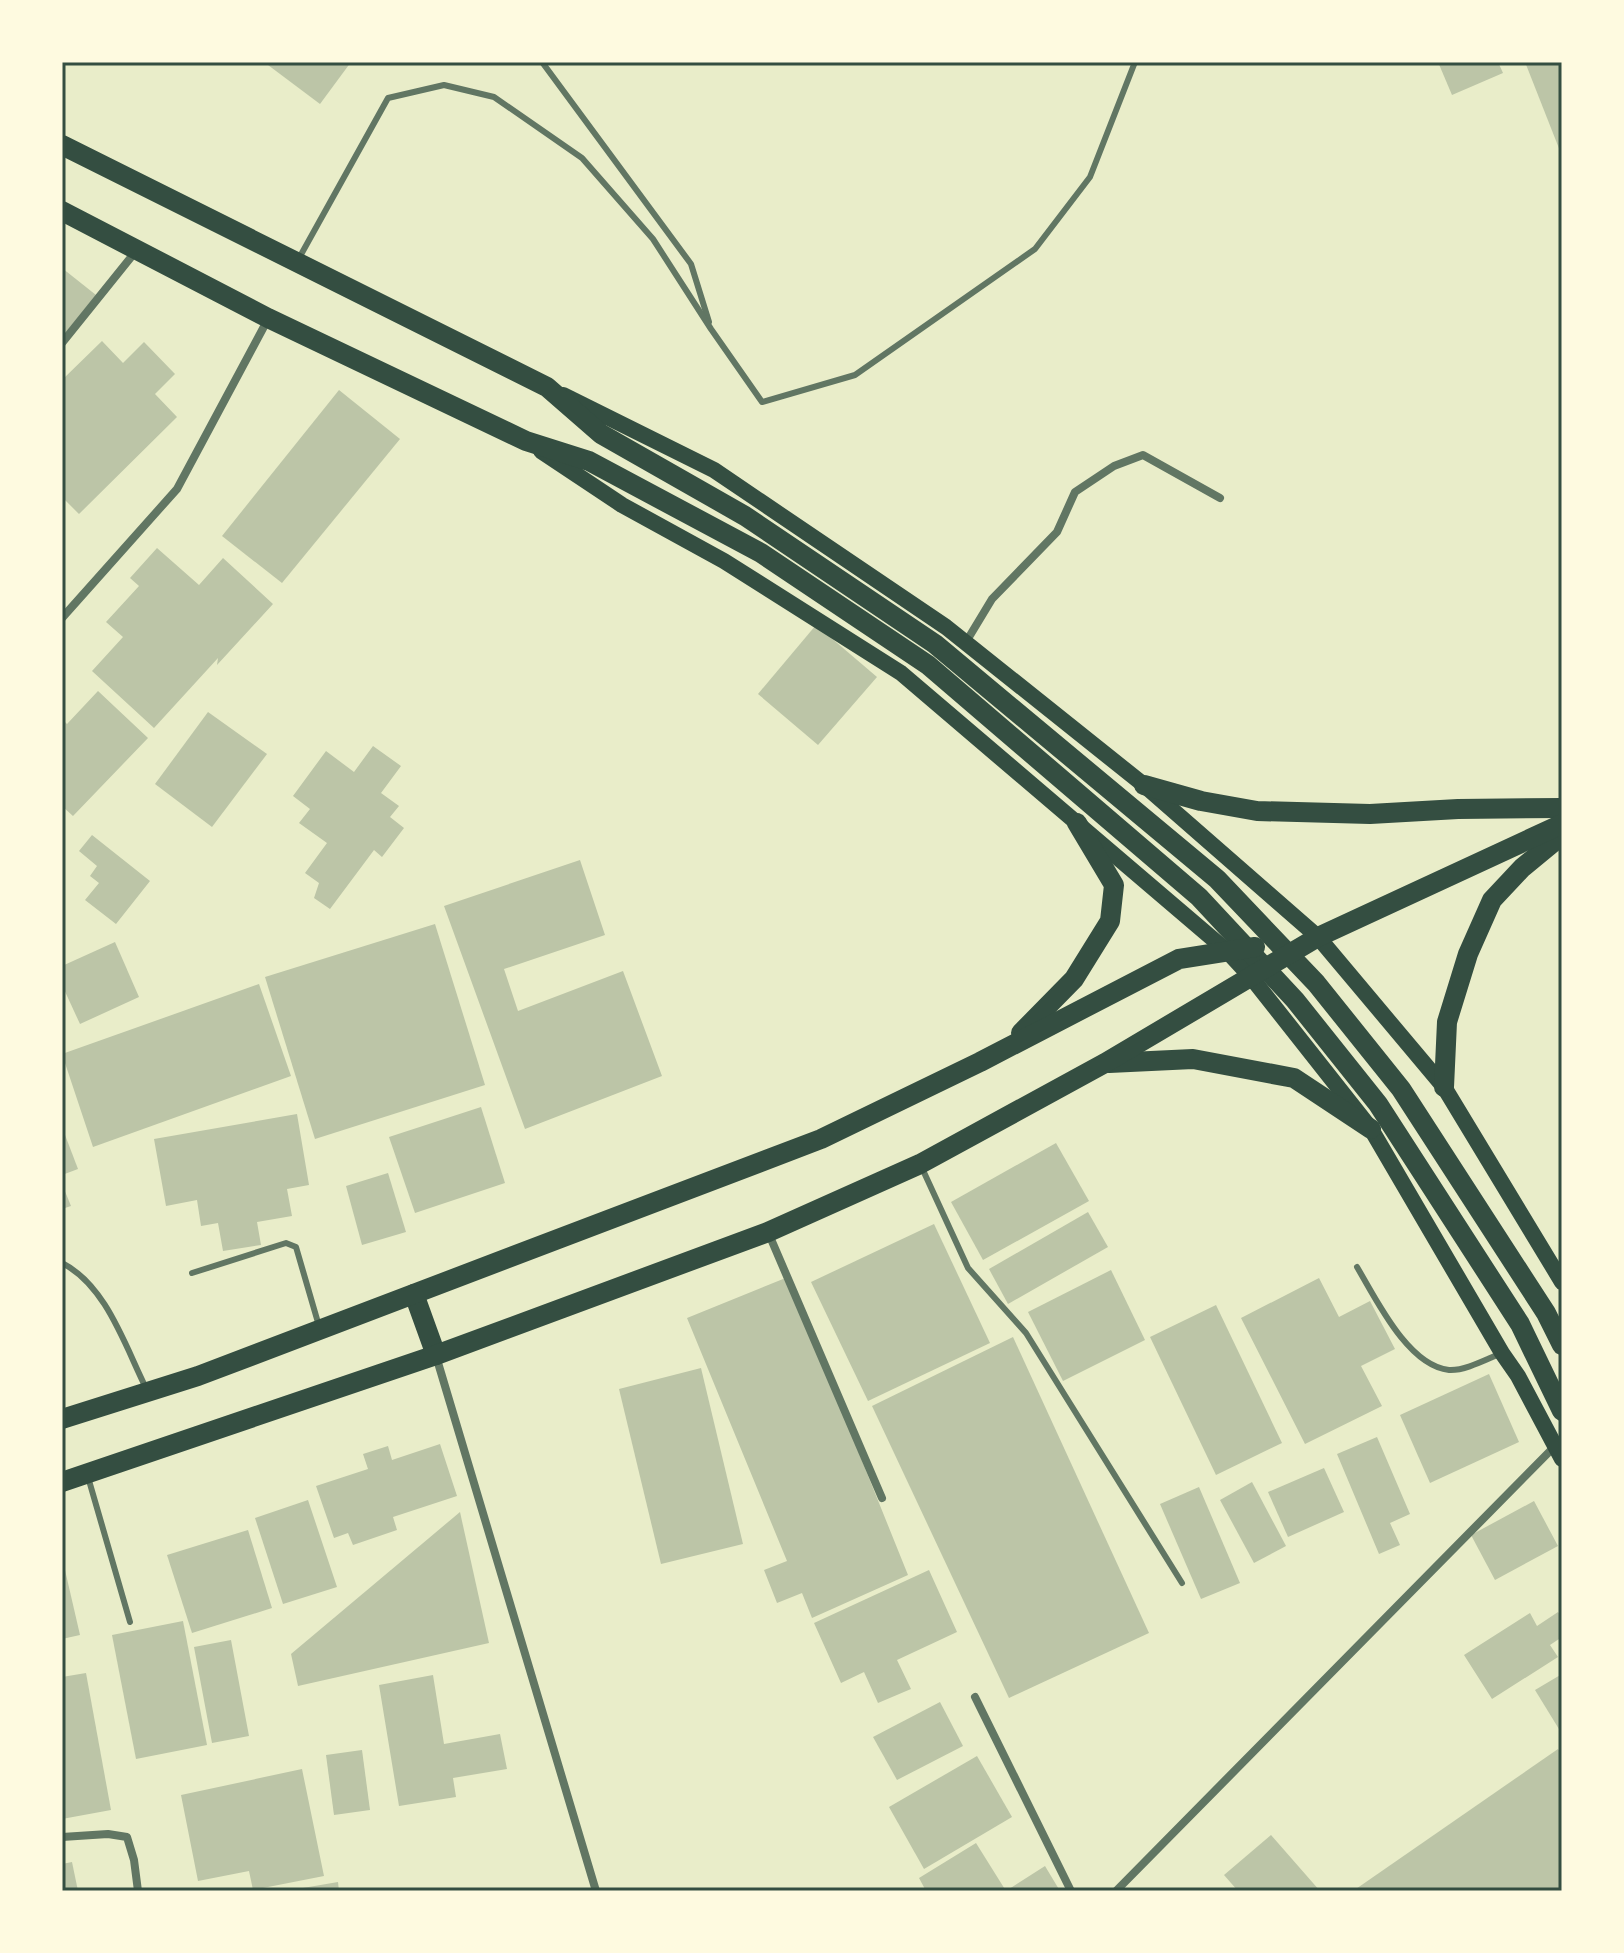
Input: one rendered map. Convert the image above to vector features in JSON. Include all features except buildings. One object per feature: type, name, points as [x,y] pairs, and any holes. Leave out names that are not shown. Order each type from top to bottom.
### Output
[{"type":"main road","points":[[62,145],[714,470],[968,645],[1144,785],[1318,937],[1444,1087],[1562,1282]]},
{"type":"main road","points":[[62,211],[268,318],[526,441],[589,461],[761,553],[928,665],[1199,897],[1295,1000],[1378,1104],[1520,1324],[1562,1411]]},
{"type":"main road","points":[[547,387],[601,434],[745,516],[935,644],[1217,879],[1316,983],[1401,1089],[1546,1313],[1562,1345]]},
{"type":"main road","points":[[526,441],[622,505],[724,561],[901,673],[1227,951],[1371,1129],[1518,1376],[1559,1452]]},
{"type":"main road","points":[[928,697],[960,678],[969,659],[968,645]]},
{"type":"main road","points":[[1144,785],[1201,801],[1257,811],[1370,814],[1562,808]]},
{"type":"main road","points":[[1009,1045],[1074,979],[1110,921],[1114,885],[1077,823]]},
{"type":"main road","points":[[62,1482],[436,1355],[768,1232],[920,1164],[1105,1063],[1318,937],[1562,824]]},
{"type":"main road","points":[[1444,1087],[1447,1022],[1468,954],[1492,900],[1522,868],[1562,835]]},
{"type":"main road","points":[[62,1419],[198,1376],[821,1139],[1179,959],[1318,937]]},
{"type":"main road","points":[[1105,1063],[1193,1059],[1294,1078],[1371,1129]]},
{"type":"main road","points":[[414,1294],[436,1355]]},
{"type":"street","points":[[62,343],[137,250]]},
{"type":"street","points":[[62,618],[177,489],[268,318]]},
{"type":"street","points":[[968,645],[992,599],[1057,532],[1075,492],[1114,466],[1143,455],[1220,498]]},
{"type":"street","points":[[768,1232],[882,1498]]},
{"type":"street","points":[[436,1355],[596,1891]]},
{"type":"street","points":[[1116,1891],[1559,1452]]},
{"type":"street","points":[[975,1697],[1071,1891]]},
{"type":"street","points":[[62,1837],[108,1834],[127,1837],[138,1891]]},
{"type":"lane","points":[[542,62],[691,264],[711,329]]},
{"type":"lane","points":[[296,263],[388,98],[444,85],[494,97],[582,158],[653,239],[762,402],[855,375],[1035,249],[1090,177],[1135,62]]},
{"type":"lane","points":[[920,1164],[968,1268],[1026,1333],[1182,1583]]},
{"type":"lane","points":[[192,1273],[286,1243],[296,1247],[320,1330]]},
{"type":"lane","points":[[62,1263],[85,1279],[110,1315],[147,1392]]},
{"type":"lane","points":[[1357,1267],[1400,1337],[1428,1364],[1451,1370],[1502,1353]]},
{"type":"lane","points":[[87,1474],[130,1622]]}]
